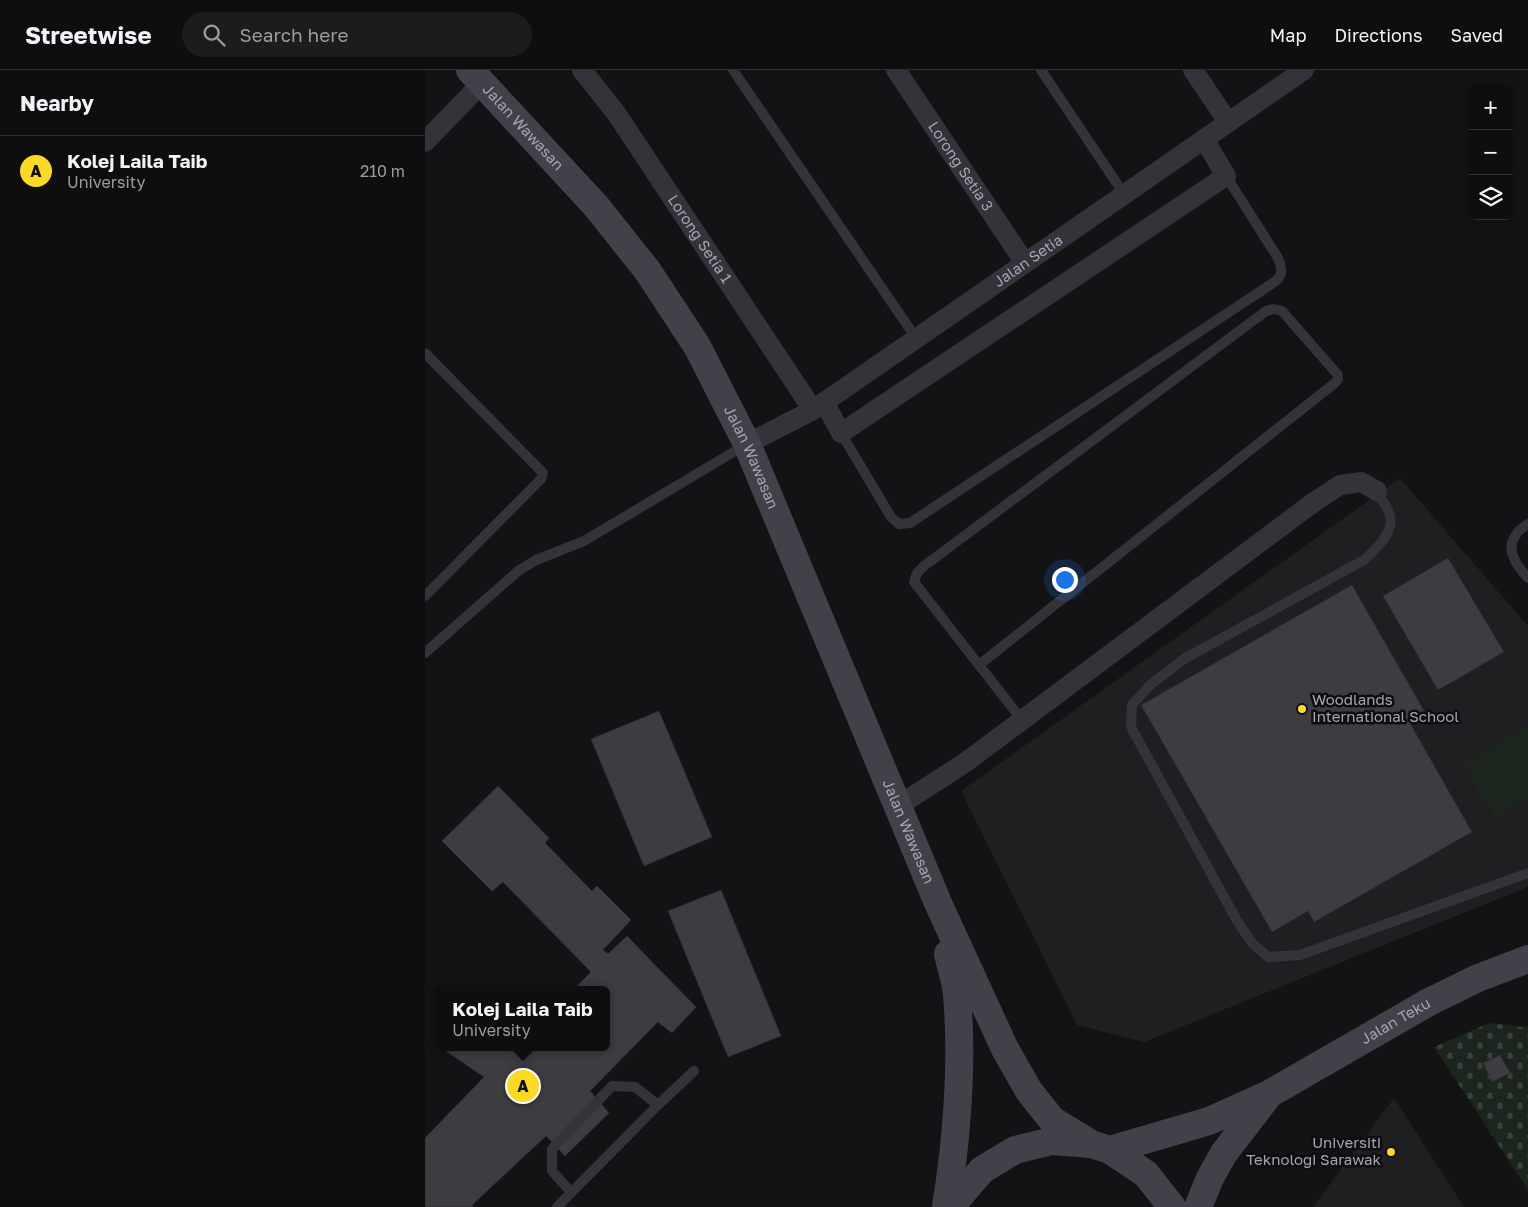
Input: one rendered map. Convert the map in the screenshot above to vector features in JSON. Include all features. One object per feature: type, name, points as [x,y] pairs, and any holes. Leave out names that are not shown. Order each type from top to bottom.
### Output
[{"type":"street","name":"Lorong Setia 1","points":[[582,70],[616,113],[819,406],[841,433]]},
{"type":"street","name":"Lorong Setia 3","points":[[896,70],[1025,263]]},
{"type":"street","points":[[1193,70],[1228,122]]},
{"type":"street","name":"Jalan Setia","points":[[747,444],[819,406],[1304,70]]},
{"type":"street","points":[[425,142],[476,77]]},
{"type":"street","name":"Jalan Wawasan","points":[[476,77],[596,206],[647,270],[697,346],[747,444],[938,903]]},
{"type":"street","points":[[841,433],[1227,176],[1204,139]]},
{"type":"street","points":[[898,806],[966,762],[1339,484],[1361,482],[1377,491]]},
{"type":"street","points":[[938,903],[1005,1049],[1029,1091],[1052,1120],[1146,1174],[1172,1207]]},
{"type":"street","points":[[938,903],[957,992],[960,1054],[953,1161],[946,1207]]},
{"type":"street","name":"Jalan Teku","points":[[1100,1147],[1209,1121],[1269,1094],[1429,1002],[1478,978],[1528,960]]},
{"type":"street","points":[[1198,1207],[1210,1178],[1224,1153],[1269,1094]]},
{"type":"street","points":[[953,1207],[957,1199],[982,1170],[1015,1150],[1053,1141],[1100,1147]]},
{"type":"lane","points":[[733,70],[916,338]]},
{"type":"lane","points":[[1041,70],[1124,194]]},
{"type":"lane","points":[[841,433],[891,517],[899,524],[910,523],[1279,280],[1283,269],[1278,258],[1227,176]]},
{"type":"lane","points":[[979,665],[1335,383],[1338,375],[1282,311],[1274,309],[1266,311],[917,573],[914,582],[1022,720]]},
{"type":"lane","points":[[425,354],[543,473],[541,479],[425,596]]},
{"type":"lane","points":[[425,653],[517,571],[536,560],[584,541],[747,444]]},
{"type":"lane","points":[[1377,491],[1391,517],[1388,532],[1377,548],[1364,560],[1184,659],[1150,685],[1132,705],[1131,727],[1236,919],[1252,943],[1268,957],[1300,955],[1528,872]]},
{"type":"lane","points":[[1528,524],[1515,535],[1511,548],[1516,564],[1528,578]]},
{"type":"lane","points":[[557,1207],[694,1071]]},
{"type":"lane","points":[[571,1192],[552,1171],[552,1149],[612,1086],[635,1087],[658,1105]]},
{"type":"shaded area","name":"Woodlands International School","points":[[1400,478],[1528,626],[1528,887],[1144,1042],[1077,1025],[961,791]]},
{"type":"shaded area","name":"Universiti Teknologi Sarawak","points":[[1394,1098],[1464,1207],[1313,1207]]},
{"type":"green space","points":[[1528,725],[1528,799],[1495,819],[1462,765]]},
{"type":"green space","points":[[1489,1023],[1528,1026],[1528,1190],[1434,1047]]},
{"type":"building","points":[[1448,558],[1504,652],[1438,690],[1383,596]]},
{"type":"building","points":[[1352,585],[1427,716],[1411,725],[1472,832],[1314,922],[1308,911],[1272,932],[1141,705]]},
{"type":"building","points":[[659,711],[712,837],[644,866],[591,739]]},
{"type":"building","points":[[498,786],[549,838],[545,843],[592,891],[597,886],[631,920],[603,950],[608,954],[627,936],[696,1007],[672,1033],[658,1022],[590,1091],[609,1113],[565,1156],[546,1136],[472,1205],[474,1207],[425,1207],[425,1138],[484,1077],[446,1051],[610,1051],[610,986],[577,986],[591,972],[503,882],[492,891],[442,841]]},
{"type":"building","points":[[721,890],[781,1036],[728,1057],[668,911]]},
{"type":"building","points":[[1500,1055],[1510,1073],[1492,1082],[1483,1063]]},
{"type":"place","name":"Woodlands International School","points":[[1302,709]]},
{"type":"place","name":"Kolej Laila Taib","points":[[523,1086]]},
{"type":"place","name":"Universiti Teknologi Sarawak","points":[[1391,1152]]}]
